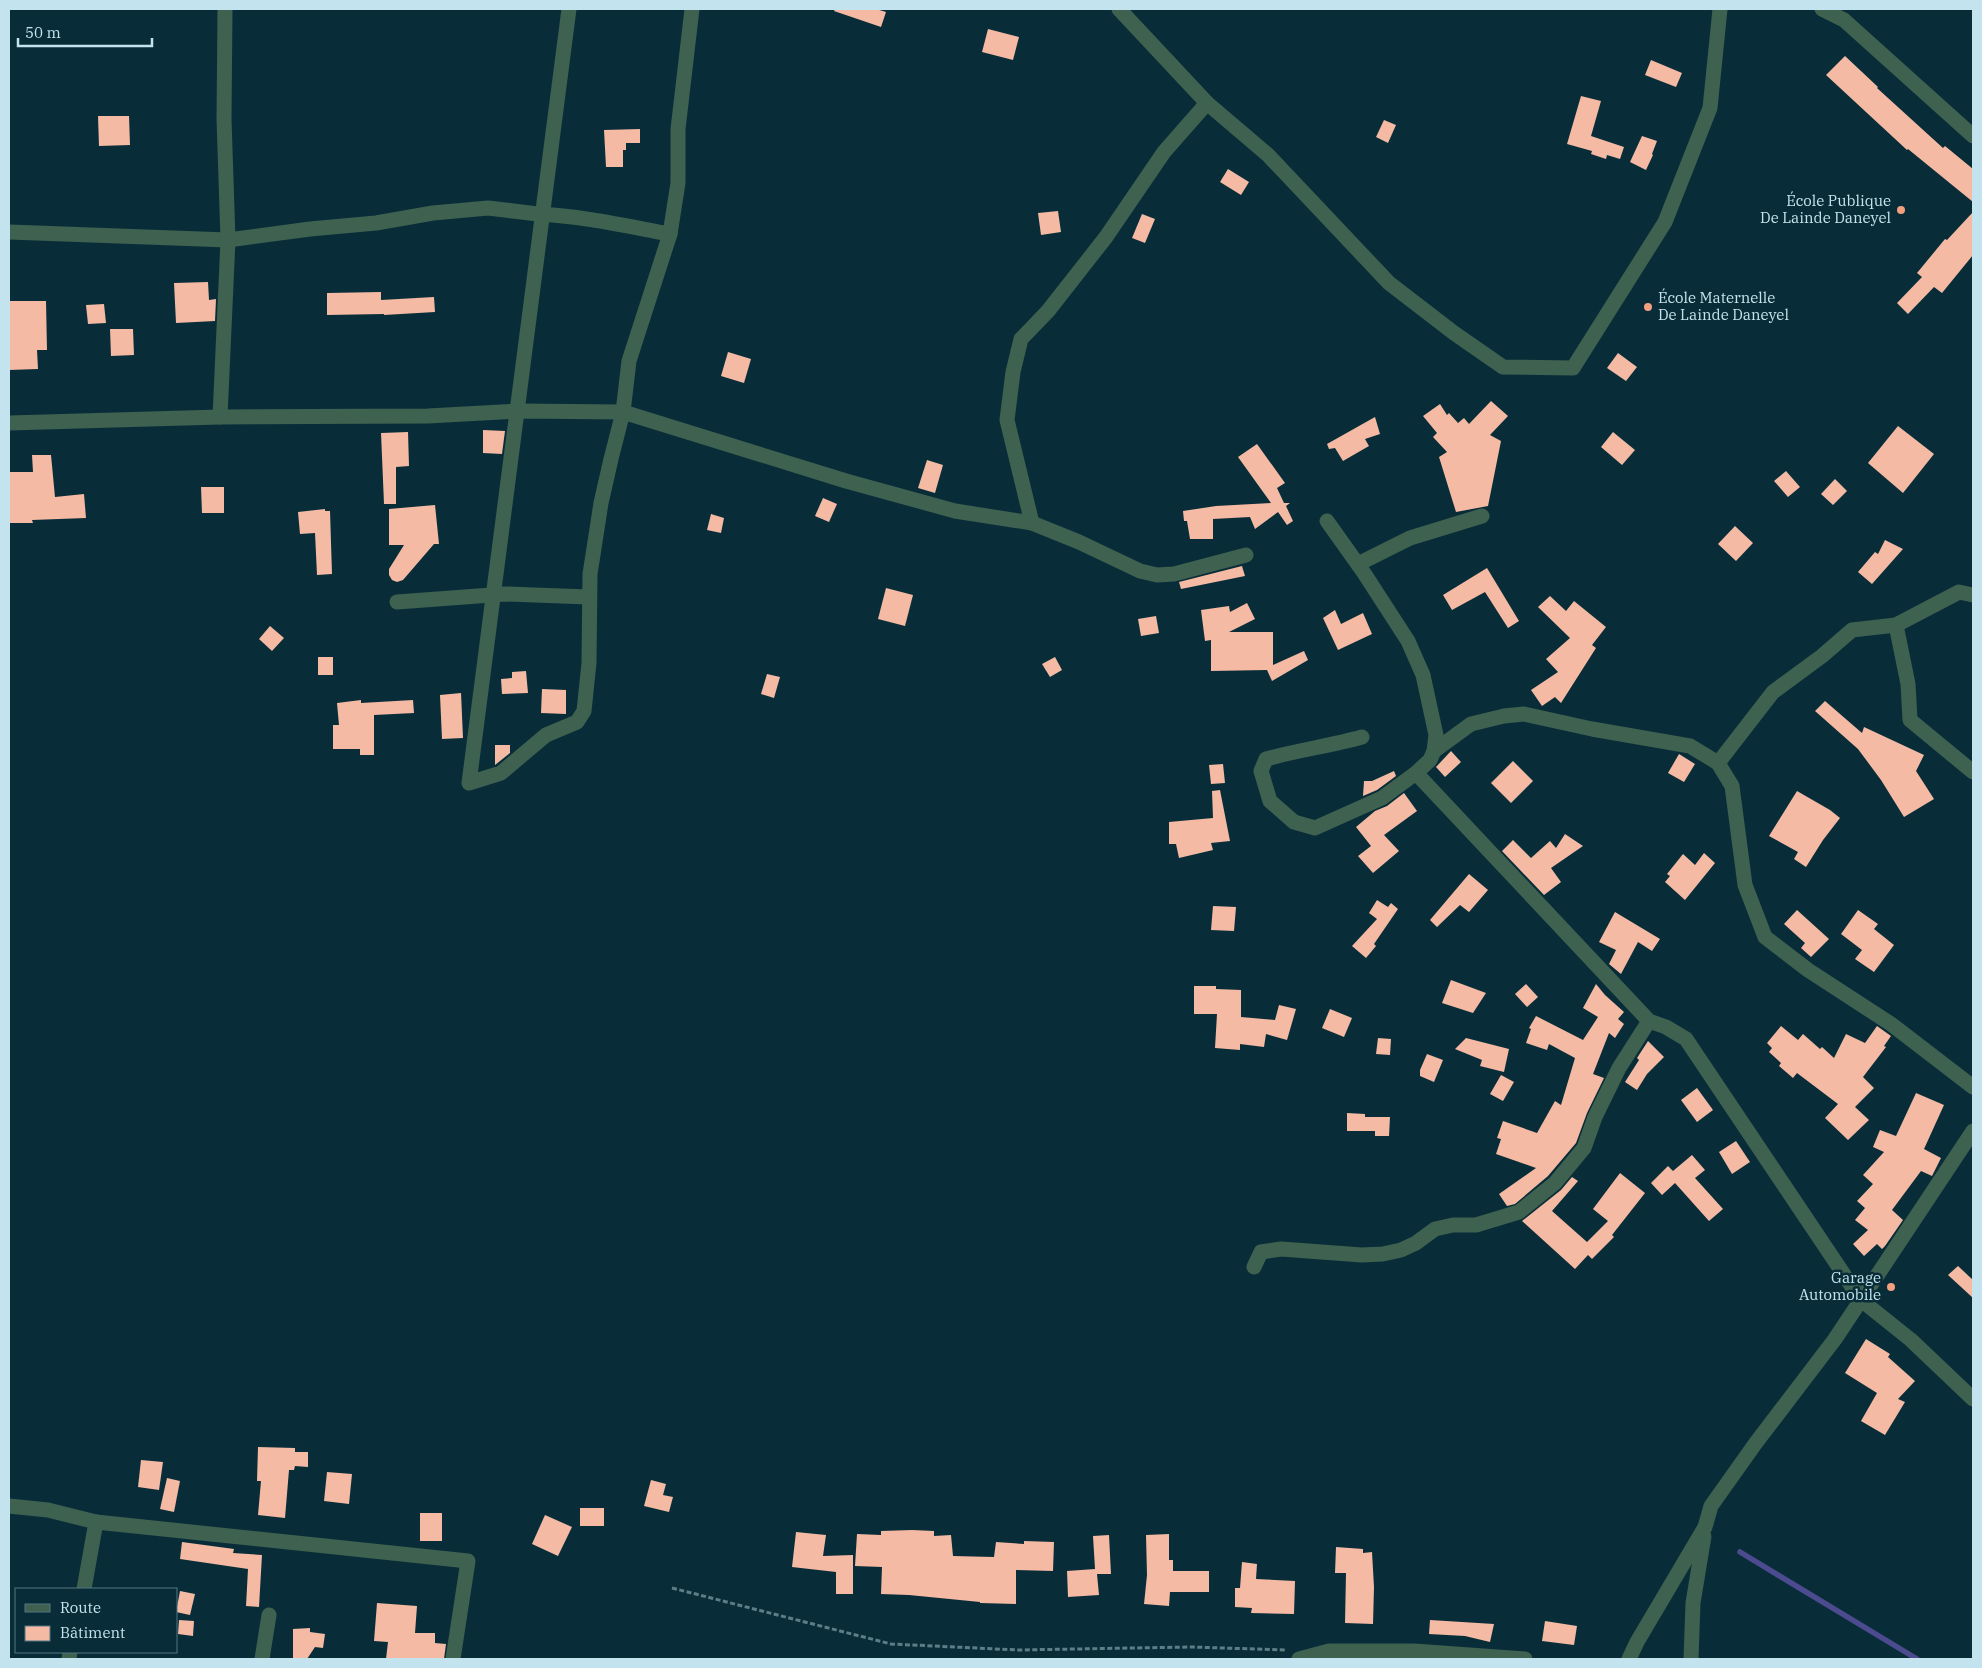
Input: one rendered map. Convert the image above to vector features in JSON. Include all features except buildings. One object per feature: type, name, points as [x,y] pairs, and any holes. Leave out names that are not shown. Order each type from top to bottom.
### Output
[{"type":"street","points":[[220,417],[228,240],[224,110],[225,9]]},
{"type":"street","points":[[569,9],[470,783],[501,772],[546,735],[576,722],[584,711],[589,663],[588,597],[590,574],[610,459],[623,412],[629,361],[670,234],[678,183],[678,128],[692,9]]},
{"type":"street","points":[[1119,9],[1207,103],[1268,155],[1389,283],[1454,334],[1504,367],[1573,368],[1665,222],[1710,108],[1720,9]]},
{"type":"street","points":[[1822,9],[1847,14],[1973,136]]},
{"type":"street","points":[[1032,523],[1007,420],[1013,372],[1021,339],[1048,311],[1106,237],[1164,152],[1207,103]]},
{"type":"street","points":[[9,232],[228,240],[310,229],[376,223],[433,213],[488,208],[597,220],[670,234]]},
{"type":"street","points":[[9,423],[220,417],[428,416],[518,411],[623,412],[855,484],[955,511],[1032,523],[1079,542],[1140,571],[1157,575],[1174,574],[1246,555]]},
{"type":"street","points":[[1358,564],[1410,538],[1482,516]]},
{"type":"street","points":[[1327,521],[1358,564],[1408,641],[1422,675],[1436,735],[1434,751],[1430,760],[1416,773],[1382,798],[1315,828],[1294,822],[1270,801],[1261,771],[1266,759],[1293,752],[1332,746],[1362,736]]},
{"type":"street","points":[[1718,763],[1773,692],[1822,656],[1852,630],[1896,625],[1959,592],[1973,595]]},
{"type":"street","points":[[397,602],[494,595],[588,597]]},
{"type":"street","points":[[1896,625],[1908,684],[1910,720],[1973,772]]},
{"type":"street","points":[[1434,751],[1471,724],[1504,716],[1524,714],[1592,729],[1690,746],[1718,763],[1732,786],[1745,885],[1765,937],[1808,970],[1891,1024],[1973,1087]]},
{"type":"street","points":[[1416,773],[1649,1021],[1666,1027],[1686,1039],[1861,1300],[1911,1340],[1973,1399]]},
{"type":"street","points":[[1254,1266],[1261,1252],[1281,1249],[1362,1255],[1383,1254],[1402,1250],[1435,1229],[1476,1225],[1519,1212],[1555,1183],[1584,1148],[1595,1116],[1615,1076],[1649,1021]]},
{"type":"street","points":[[1691,1659],[1693,1602],[1705,1527],[1711,1506],[1755,1444],[1836,1339],[1973,1131]]},
{"type":"street","points":[[9,1506],[48,1510],[96,1522],[468,1561],[453,1659]]},
{"type":"street","points":[[84,1588],[96,1522]]},
{"type":"street","points":[[1629,1659],[1637,1642],[1705,1527]]},
{"type":"street","points":[[262,1659],[270,1615]]},
{"type":"street","points":[[1294,1654],[1329,1651],[1414,1651],[1526,1659]]},
{"type":"path","points":[[672,1588],[891,1644],[1018,1650],[1191,1647],[1294,1654]]},
{"type":"waterway","points":[[1740,1552],[1917,1659]]},
{"type":"place","name":"École Publique De Lainde Daneyel","points":[[1901,210]]},
{"type":"place","name":"École Maternelle De Lainde Daneyel","points":[[1648,307]]},
{"type":"place","name":"Garage Automobile","points":[[1891,1287]]}]
